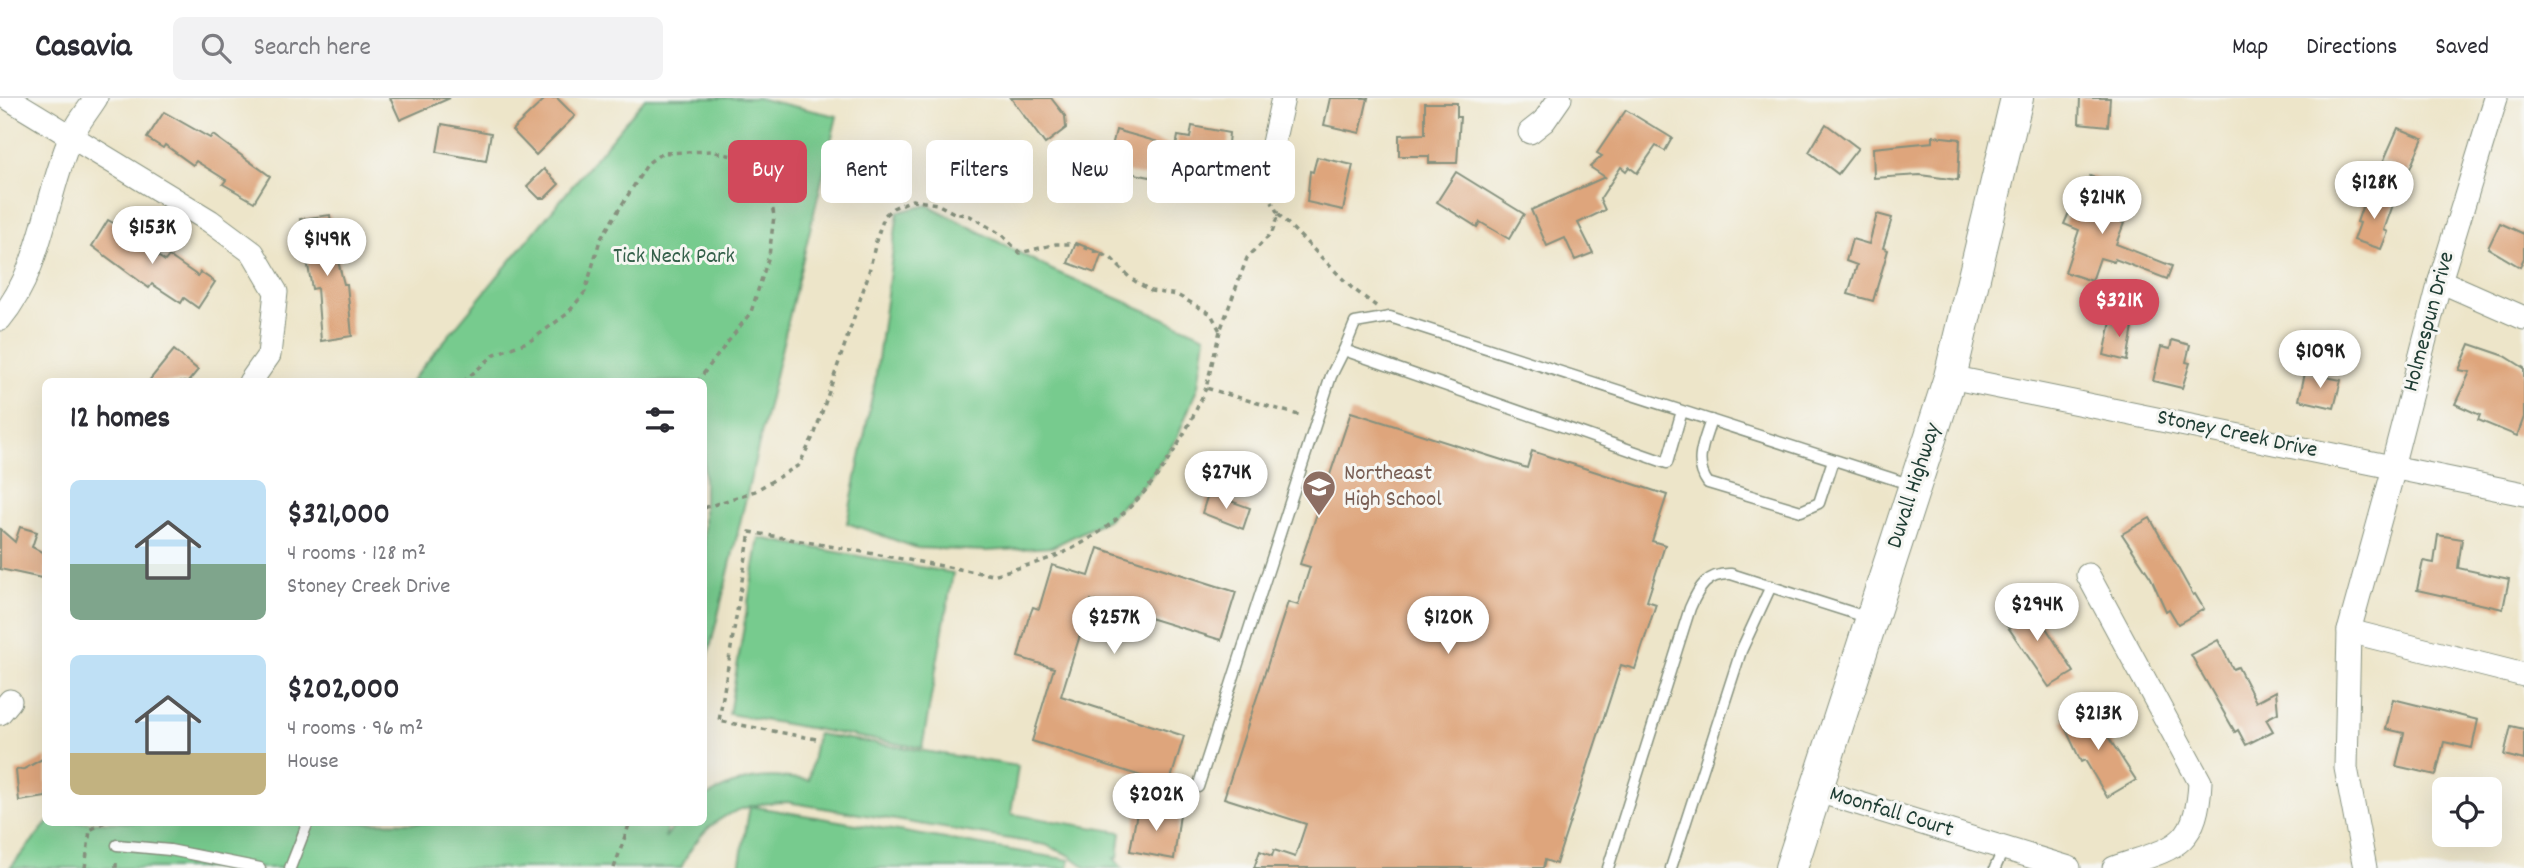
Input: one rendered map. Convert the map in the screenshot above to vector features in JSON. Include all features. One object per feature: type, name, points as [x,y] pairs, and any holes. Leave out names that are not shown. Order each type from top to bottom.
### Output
[{"type":"street","points":[[8,98],[209,221],[253,253],[276,292],[270,355],[253,378]]},
{"type":"street","points":[[0,319],[11,306],[32,260],[70,137],[96,98]]},
{"type":"street","points":[[1272,140],[1280,98]]},
{"type":"street","points":[[1530,132],[1544,121],[1560,98]]},
{"type":"street","name":"Duvall Highway","points":[[1791,868],[1950,377],[2017,98]]},
{"type":"street","name":"Holmespun Drive","points":[[2365,868],[2346,768],[2349,631],[2440,281],[2496,98]]},
{"type":"street","points":[[2440,281],[2524,318]]},
{"type":"street","name":"Stoney Creek Drive","points":[[1950,377],[2524,494]]},
{"type":"street","points":[[2088,575],[2200,782],[2199,813],[2188,836],[2152,855],[2114,868]]},
{"type":"street","points":[[2349,631],[2524,675]]},
{"type":"street","name":"Moonfall Court","points":[[1818,791],[1999,858],[2069,868]]},
{"type":"lane","points":[[1198,787],[1331,376],[1355,323],[1390,317],[1915,486]]},
{"type":"lane","points":[[1344,350],[1667,463],[1682,411]]},
{"type":"lane","points":[[1711,420],[1700,454],[1702,475],[1708,483],[1801,511],[1819,503],[1833,460]]},
{"type":"lane","points":[[1608,868],[1696,593],[1706,580],[1717,573],[1731,574],[1872,619]]},
{"type":"lane","points":[[1671,868],[1741,652],[1771,586]]},
{"type":"lane","points":[[290,868],[306,826]]},
{"type":"lane","points":[[117,845],[170,850],[260,868]]},
{"type":"path","points":[[468,378],[495,354],[538,336],[566,314],[585,292],[600,240],[648,163],[662,153],[711,151],[749,160],[769,188],[774,216],[769,256],[751,312],[700,378]]},
{"type":"path","points":[[707,507],[755,491],[799,465],[819,422],[885,215],[912,200],[922,199],[970,216],[1002,234],[1020,253],[1056,244],[1076,244],[1100,253],[1111,258],[1129,278],[1151,291],[1177,295],[1211,314],[1220,331]]},
{"type":"path","points":[[1273,203],[1278,214],[1352,288],[1390,317]]},
{"type":"path","points":[[816,739],[719,721],[750,532],[993,575],[1075,548],[1122,514],[1169,462],[1184,439],[1206,388],[1220,331],[1247,258],[1272,233],[1278,214]]},
{"type":"path","points":[[1206,388],[1316,421]]},
{"type":"path","points":[[85,868],[90,830],[98,826]]},
{"type":"path","points":[[614,868],[629,826]]},
{"type":"green space","name":"Tick Neck Park","points":[[645,98],[757,98],[837,116],[831,140],[821,140],[821,183],[707,661],[707,378],[413,378]]},
{"type":"green space","points":[[928,205],[1052,270],[1205,336],[1198,386],[1177,438],[1148,480],[1107,520],[1052,547],[986,551],[917,548],[847,523],[875,382],[898,212]]},
{"type":"green space","points":[[759,538],[953,573],[922,748],[729,714]]},
{"type":"green space","points":[[817,734],[1018,766],[1011,814],[1121,832],[1118,858],[1114,858],[1122,868],[1087,868],[1069,855],[1046,845],[787,802],[752,806],[723,817],[699,838],[681,868],[10,868],[45,826],[667,826],[665,838],[674,826],[707,826],[707,796],[730,785],[767,777],[809,780]]},
{"type":"green space","points":[[750,806],[1070,860],[1068,868],[739,868]]},
{"type":"building","points":[[390,98],[450,98],[400,120]]},
{"type":"building","points":[[546,98],[557,98],[575,116],[536,155],[512,130]]},
{"type":"building","points":[[1011,98],[1051,98],[1065,116],[1066,128],[1045,144]]},
{"type":"building","points":[[1330,98],[1368,98],[1360,133],[1324,125]]},
{"type":"building","points":[[2080,98],[2110,98],[2108,126],[2079,123]]},
{"type":"building","points":[[1425,103],[1457,103],[1457,117],[1460,117],[1457,163],[1429,163],[1429,156],[1399,156],[1399,135],[1425,134]]},
{"type":"building","points":[[1626,110],[1672,138],[1665,151],[1656,146],[1637,173],[1629,167],[1626,171],[1621,167],[1600,199],[1605,210],[1578,223],[1593,253],[1575,260],[1565,238],[1547,246],[1531,210],[1605,177],[1590,167],[1602,156],[1597,153]]},
{"type":"building","points":[[164,112],[210,138],[213,135],[270,176],[254,202],[223,184],[226,180],[196,161],[193,165],[165,145],[163,148],[147,138]]},
{"type":"building","points":[[442,124],[491,133],[486,161],[437,152]]},
{"type":"building","points":[[1826,124],[1858,148],[1838,174],[1809,152]]},
{"type":"building","points":[[1192,126],[1229,133],[1228,140],[1177,140],[1178,136],[1190,138]]},
{"type":"building","points":[[2398,128],[2423,138],[2408,173],[2383,162]]},
{"type":"building","points":[[1116,130],[1151,140],[1147,140],[1147,176],[1133,174],[1133,140],[1114,140]]},
{"type":"building","points":[[1933,136],[1960,139],[1958,180],[1920,175],[1874,178],[1873,148],[1933,142]]},
{"type":"building","points":[[1317,157],[1353,165],[1343,210],[1307,202],[1310,171],[1313,172]]},
{"type":"building","points":[[544,169],[559,184],[545,198],[539,198],[527,186]]},
{"type":"building","points":[[1456,172],[1524,214],[1509,239],[1480,222],[1477,227],[1437,202]]},
{"type":"building","points":[[2090,176],[2113,185],[2103,212],[2104,215],[2124,223],[2116,244],[2172,266],[2167,279],[2115,259],[2114,262],[2100,258],[2092,281],[2065,272],[2079,230],[2064,224],[2074,201],[2079,203]]},
{"type":"building","points":[[2367,193],[2394,202],[2384,230],[2388,232],[2381,249],[2354,240]]},
{"type":"building","points":[[1877,214],[1892,218],[1883,248],[1888,250],[1873,301],[1848,294],[1857,265],[1846,261],[1852,239],[1869,244]]},
{"type":"building","points":[[330,215],[335,250],[344,284],[347,284],[352,336],[321,341],[317,288],[312,289],[300,219]]},
{"type":"building","points":[[108,220],[139,238],[137,242],[165,261],[169,256],[198,276],[200,272],[215,282],[198,308],[184,298],[181,303],[152,284],[149,288],[92,246]]},
{"type":"building","points":[[2500,223],[2524,234],[2524,258],[2520,267],[2488,248]]},
{"type":"building","points":[[1076,243],[1102,253],[1095,273],[1068,263]]},
{"type":"building","points":[[2112,317],[2134,322],[2127,361],[2104,355]]},
{"type":"building","points":[[2172,340],[2190,345],[2186,362],[2190,363],[2182,388],[2153,381],[2161,347],[2170,349]]},
{"type":"building","points":[[2470,344],[2505,356],[2524,368],[2524,417],[2517,436],[2478,420],[2480,415],[2455,404],[2470,372],[2459,370]]},
{"type":"building","points":[[174,350],[198,370],[191,378],[151,378]]},
{"type":"building","points":[[2305,373],[2341,380],[2334,408],[2299,400]]},
{"type":"building","points":[[1351,412],[1527,468],[1532,451],[1667,495],[1652,541],[1665,545],[1647,601],[1656,604],[1635,669],[1621,665],[1556,864],[1545,860],[1543,868],[1254,868],[1260,851],[1272,856],[1274,850],[1295,857],[1306,824],[1224,798],[1288,602],[1298,605],[1310,567],[1300,564]]},
{"type":"building","points":[[1217,496],[1250,508],[1243,529],[1202,513],[1207,497]]},
{"type":"building","points":[[2150,518],[2193,595],[2195,594],[2204,609],[2178,624],[2169,609],[2166,611],[2151,578],[2122,534]]},
{"type":"building","points":[[20,527],[37,532],[32,547],[42,552],[42,578],[0,569],[0,529],[15,542]]},
{"type":"building","points":[[2438,535],[2462,539],[2458,568],[2509,579],[2503,609],[2417,590],[2423,561],[2434,563]]},
{"type":"building","points":[[1098,548],[1236,592],[1221,640],[1091,600],[1061,696],[1184,736],[1169,785],[1032,741],[1054,668],[1018,657],[1028,620],[1033,607],[1039,609],[1052,565],[1089,576]]},
{"type":"building","points":[[2024,599],[2034,614],[2036,612],[2074,672],[2049,687],[1999,614]]},
{"type":"building","points":[[2218,640],[2233,669],[2238,667],[2256,702],[2276,691],[2278,713],[2266,719],[2273,731],[2246,745],[2238,730],[2235,732],[2191,655]]},
{"type":"building","points":[[2393,699],[2478,720],[2472,748],[2444,742],[2436,775],[2396,766],[2404,733],[2386,729]]},
{"type":"building","points":[[2088,706],[2136,780],[2107,797],[2085,760],[2081,762],[2062,721]]},
{"type":"building","points":[[2511,726],[2524,729],[2524,760],[2504,755]]},
{"type":"building","points":[[42,759],[42,798],[19,801],[16,770],[24,769]]},
{"type":"building","points":[[1138,807],[1180,814],[1174,859],[1130,851]]},
{"type":"place","name":"Northeast High School","points":[[1319,517]]}]
